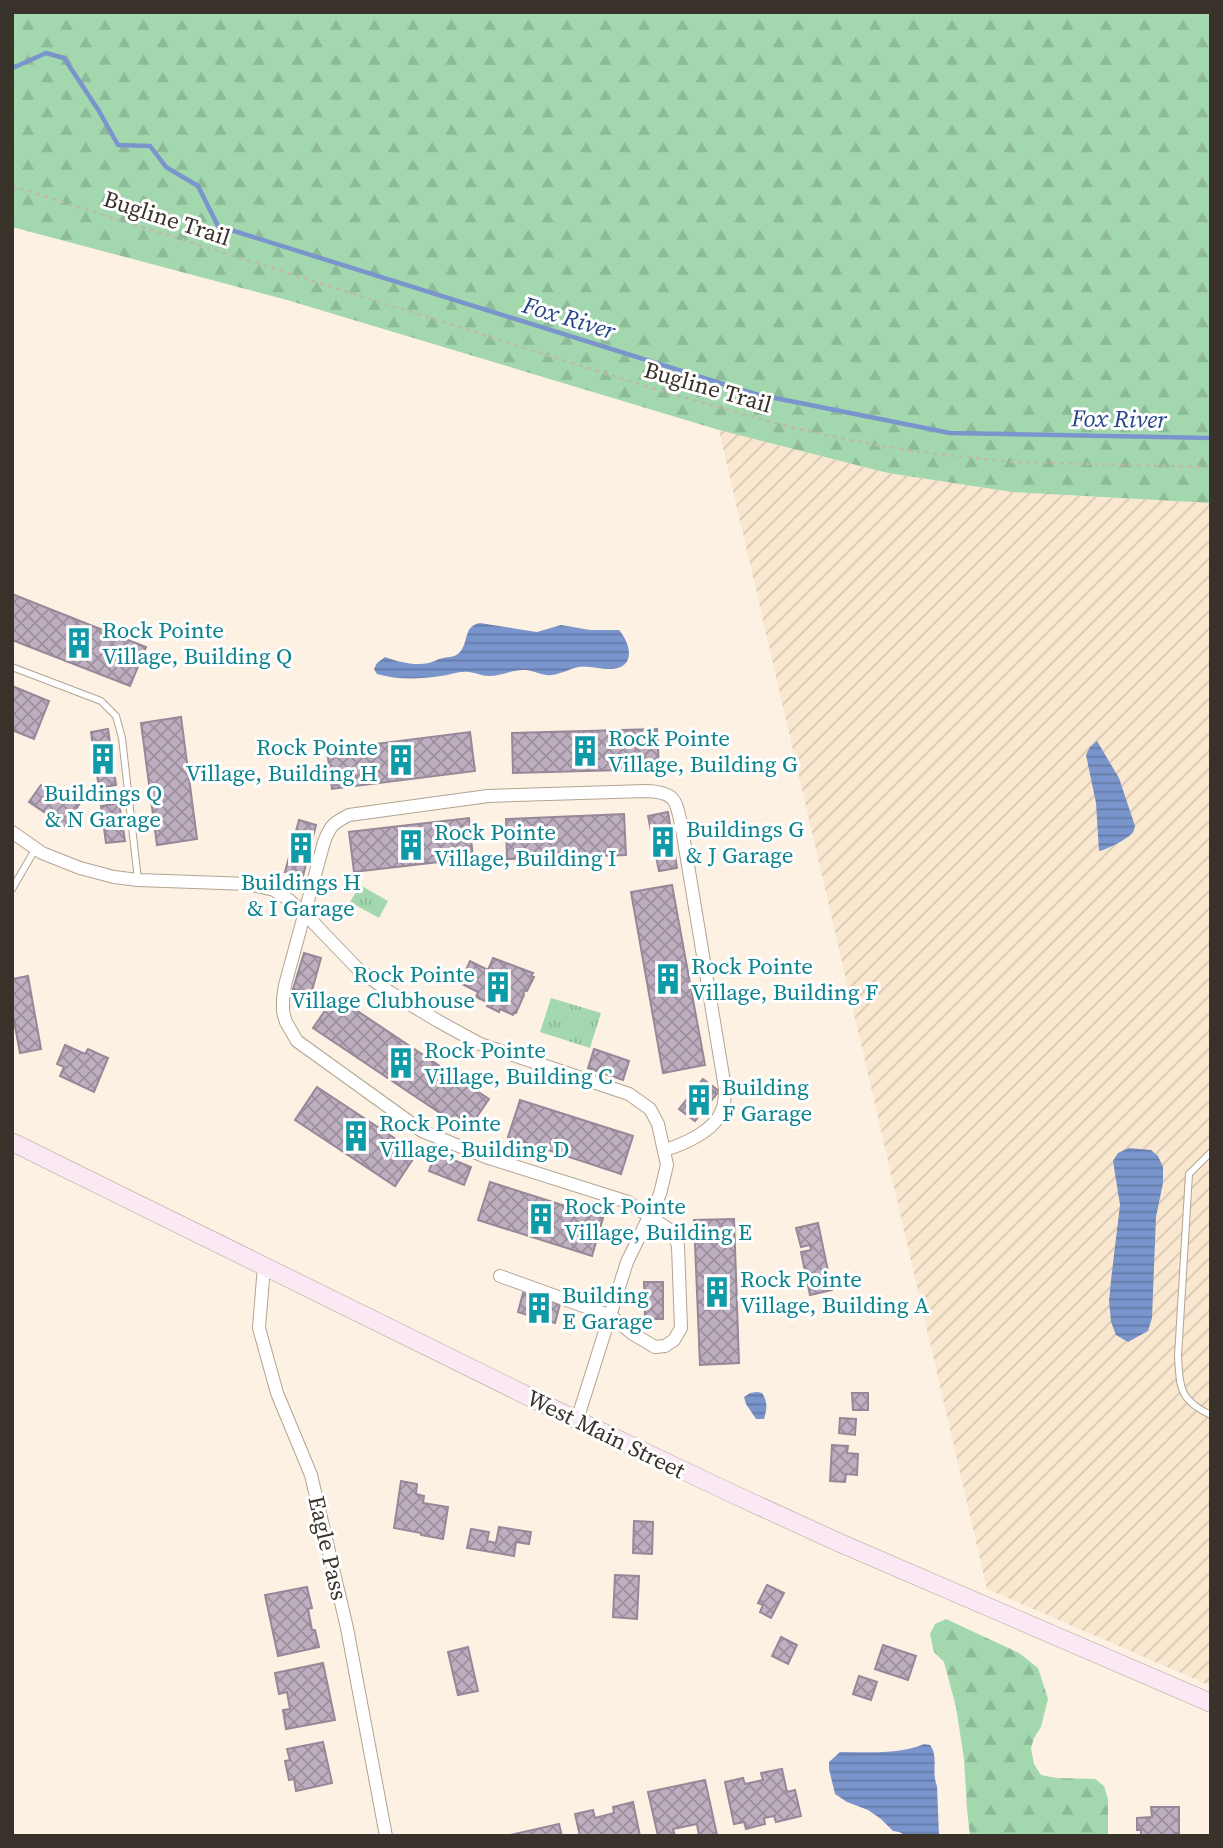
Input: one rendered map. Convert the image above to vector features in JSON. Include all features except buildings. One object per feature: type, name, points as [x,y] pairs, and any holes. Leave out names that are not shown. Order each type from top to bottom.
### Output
[{"type":"main road","name":"West Main Street","points":[[12,1142],[577,1420],[840,1543],[1211,1703]]},
{"type":"street","points":[[500,1276],[611,1316],[655,1347],[665,1346],[674,1340],[681,1328],[678,1246],[673,1232],[628,1202],[486,1157],[422,1130],[297,1041],[283,1012],[285,985],[329,829],[335,822],[349,815],[488,796],[646,791],[663,792],[673,797],[682,829],[725,1088],[722,1114],[705,1131],[687,1143],[665,1150]]},
{"type":"street","points":[[12,832],[42,853],[80,868],[114,877],[262,886],[274,890],[305,914],[358,969],[391,993],[438,1021],[480,1044],[628,1094],[650,1109],[665,1150],[667,1165],[660,1194],[627,1262],[577,1420]]},
{"type":"street","name":"Eagle Pass","points":[[264,1266],[259,1328],[277,1393],[311,1475],[347,1629],[386,1836]]},
{"type":"lane","points":[[12,667],[101,701],[116,716],[122,738],[138,880]]},
{"type":"lane","points":[[12,888],[36,848]]},
{"type":"lane","points":[[1211,1152],[1189,1174],[1179,1343],[1179,1382],[1185,1397],[1195,1408],[1211,1415]]},
{"type":"path","name":"Bugline Trail","points":[[12,186],[661,391],[786,426],[919,452],[1012,462],[1211,467]]},
{"type":"shaded area","points":[[719,430],[888,473],[1012,492],[1211,503],[1211,1686],[987,1589]]},
{"type":"green space","points":[[1211,12],[1211,503],[1012,492],[888,473],[719,430],[287,300],[12,227],[12,14]]},
{"type":"green space","points":[[360,885],[388,901],[379,918],[350,902]]},
{"type":"green space","points":[[551,998],[601,1013],[590,1048],[540,1032]]},
{"type":"green space","points":[[946,1619],[1019,1653],[1038,1668],[1048,1699],[1041,1727],[1031,1748],[1034,1764],[1041,1775],[1095,1779],[1104,1786],[1108,1799],[1108,1836],[970,1836],[964,1759],[956,1707],[944,1662],[934,1652],[930,1634],[935,1624]]},
{"type":"water","points":[[480,623],[537,632],[561,625],[590,630],[619,630],[626,642],[629,656],[625,664],[615,669],[584,666],[552,675],[521,670],[494,676],[465,672],[409,678],[377,674],[374,669],[385,657],[418,664],[455,656],[463,648],[471,627]]},
{"type":"water","points":[[1097,741],[1119,778],[1135,826],[1127,837],[1099,851],[1096,803],[1086,755]]},
{"type":"water","points":[[1129,1148],[1151,1150],[1158,1156],[1163,1167],[1163,1183],[1156,1217],[1152,1318],[1148,1331],[1128,1342],[1116,1335],[1111,1322],[1109,1301],[1120,1205],[1113,1161],[1118,1153]]},
{"type":"water","points":[[762,1393],[765,1399],[764,1419],[756,1419],[744,1397]]},
{"type":"water","points":[[930,1745],[934,1754],[939,1836],[907,1836],[893,1831],[868,1810],[835,1794],[829,1762],[840,1752],[893,1751]]},
{"type":"waterway","name":"Fox River","points":[[12,66],[46,53],[64,58],[118,145],[150,146],[166,167],[198,186],[218,226],[755,394],[950,433],[1211,438]]},
{"type":"place","name":"Rock Pointe Village, Building Q","points":[[79,643]]},
{"type":"place","name":"Rock Pointe Village, Building G","points":[[585,751]]},
{"type":"place","name":"Buildings Q & N Garage","points":[[103,759]]},
{"type":"place","name":"Rock Pointe Village, Building H","points":[[401,760]]},
{"type":"place","name":"Buildings G & J Garage","points":[[663,842]]},
{"type":"place","name":"Rock Pointe Village, Building I","points":[[411,845]]},
{"type":"place","name":"Buildings H & I Garage","points":[[301,848]]},
{"type":"place","name":"Rock Pointe Village, Building F","points":[[668,979]]},
{"type":"place","name":"Rock Pointe Village Clubhouse","points":[[498,987]]},
{"type":"place","name":"Rock Pointe Village, Building C","points":[[401,1063]]},
{"type":"place","name":"Building F Garage","points":[[699,1100]]},
{"type":"place","name":"Rock Pointe Village, Building D","points":[[356,1136]]},
{"type":"place","name":"Rock Pointe Village, Building E","points":[[541,1219]]},
{"type":"place","name":"Rock Pointe Village, Building A","points":[[717,1292]]},
{"type":"place","name":"Building E Garage","points":[[539,1308]]}]
